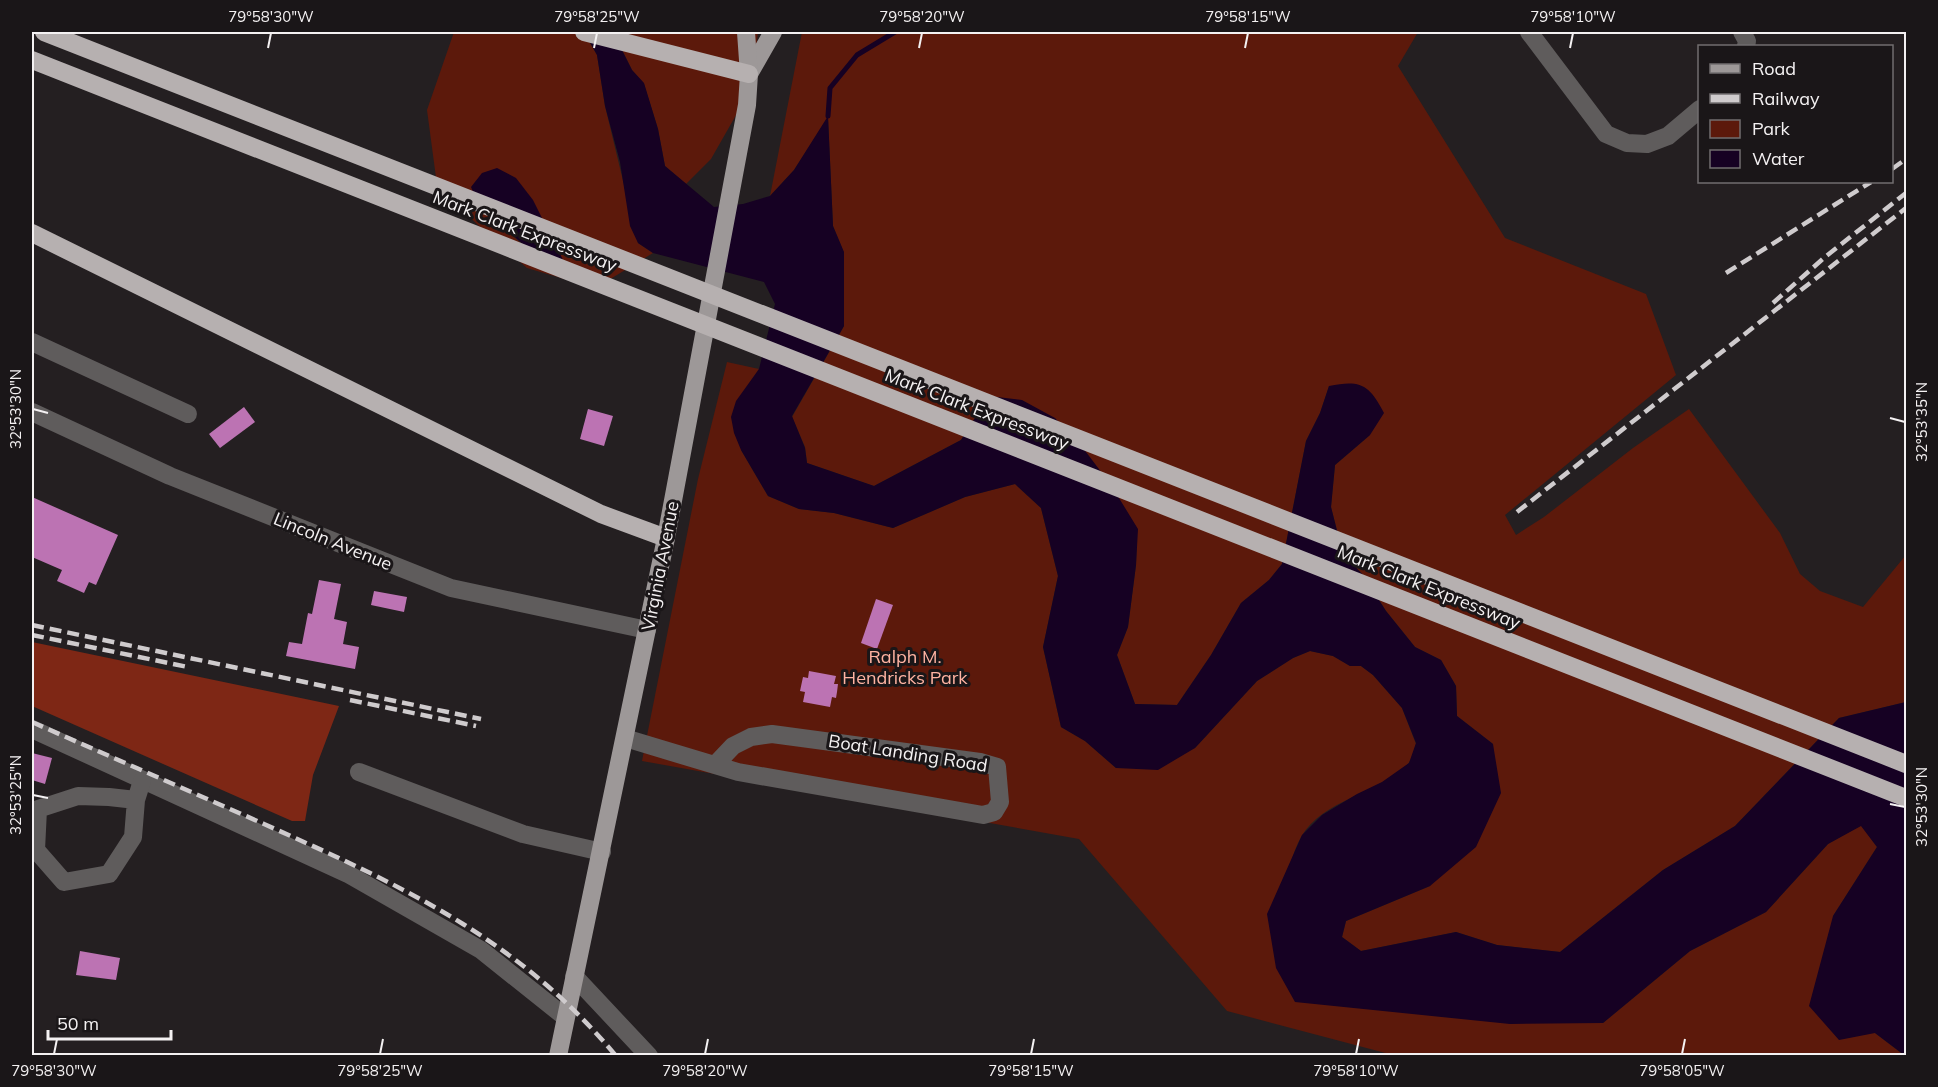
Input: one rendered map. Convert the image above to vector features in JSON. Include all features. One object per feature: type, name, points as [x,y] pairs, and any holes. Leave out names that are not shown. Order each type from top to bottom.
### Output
[{"type":"highway","name":"Mark Clark Expressway","points":[[44,32],[1906,764]]},
{"type":"highway","points":[[584,32],[749,74]]},
{"type":"highway","name":"Mark Clark Expressway","points":[[32,60],[1906,798]]},
{"type":"highway","points":[[32,233],[601,514],[666,538]]},
{"type":"main road","name":"Virginia Avenue","points":[[558,1056],[666,538],[747,105],[749,74],[746,32]]},
{"type":"main road","name":"Virginia Avenue","points":[[749,74],[773,32]]},
{"type":"street","points":[[1529,32],[1606,134],[1627,143],[1647,144],[1668,136],[1698,111]]},
{"type":"street","points":[[32,342],[188,414]]},
{"type":"street","name":"Lincoln Avenue","points":[[32,412],[170,476],[451,588],[647,630]]},
{"type":"street","points":[[32,729],[348,874],[481,950],[565,1017]]},
{"type":"street","name":"Boat Landing Road","points":[[625,738],[738,772],[983,815],[994,812],[999,802],[997,767],[980,762],[827,741],[772,734],[752,737],[733,746],[715,765]]},
{"type":"street","points":[[359,772],[523,834],[602,852]]},
{"type":"street","points":[[136,800],[78,796],[34,809],[36,850],[64,882],[109,874],[133,837],[136,800],[142,781]]},
{"type":"street","points":[[574,976],[649,1056]]},
{"type":"green space","points":[[454,32],[584,32],[597,55],[605,106],[638,243],[653,253],[612,278],[578,283],[527,268],[482,229],[437,185],[427,110]],"holes":[[[478,204],[558,248],[562,260],[524,246]]]},
{"type":"green space","points":[[613,32],[758,32],[752,87],[711,159],[686,184],[665,166],[658,129],[644,84],[632,70]]},
{"type":"green space","points":[[802,32],[1418,32],[1398,66],[1505,238],[1646,294],[1676,375],[1505,515],[1516,535],[1544,517],[1633,448],[1689,409],[1780,533],[1800,574],[1820,591],[1863,607],[1906,555],[1906,702],[1839,718],[1735,826],[1663,870],[1560,952],[1497,945],[1456,932],[1361,951],[1342,937],[1346,921],[1430,886],[1493,744],[1457,716],[1456,686],[1441,660],[1415,647],[1386,611],[1363,575],[1343,554],[1331,507],[1335,465],[1370,435],[1329,386],[1320,413],[1306,441],[1282,564],[1269,580],[1241,603],[1211,655],[1177,705],[1135,704],[1117,655],[1128,627],[1136,565],[1137,529],[989,396],[961,440],[874,486],[807,463],[805,447],[792,417],[844,326],[844,253],[833,226],[828,118],[794,170],[770,196]]},
{"type":"green space","name":"Ralph M. Hendricks Park","points":[[727,362],[759,369],[749,385],[741,450],[768,496],[799,509],[834,513],[893,528],[965,497],[1015,484],[1041,508],[1058,576],[1043,647],[1061,727],[1085,741],[1116,768],[1195,748],[1257,681],[1293,658],[1310,651],[1333,656],[1350,666],[1361,666],[1373,675],[1402,708],[1416,744],[1414,752],[1409,763],[1395,775],[1322,814],[1310,824],[1301,837],[1286,884],[1276,968],[1603,1023],[1690,951],[1766,912],[1828,844],[1861,825],[1877,847],[1833,916],[1875,1033],[1904,1055],[1393,1055],[1227,1011],[1079,839],[642,761],[698,479]]},
{"type":"shaded area","points":[[32,642],[339,706],[313,775],[305,821],[292,821],[32,706]]},
{"type":"water","points":[[584,32],[613,32],[632,70],[644,83],[658,129],[665,166],[714,207],[743,204],[770,196],[794,170],[828,116],[833,226],[844,252],[844,326],[792,416],[805,448],[807,463],[874,486],[961,440],[989,396],[1022,400],[1055,418],[1083,448],[1111,485],[1138,529],[1128,627],[1117,655],[1135,704],[1177,705],[1211,655],[1241,603],[1269,580],[1282,564],[1306,441],[1320,413],[1329,386],[1356,384],[1362,386],[1379,403],[1384,413],[1370,435],[1335,465],[1331,507],[1343,554],[1363,575],[1386,611],[1415,647],[1441,660],[1456,686],[1457,716],[1493,744],[1501,793],[1476,847],[1430,886],[1346,921],[1342,937],[1361,951],[1456,932],[1497,945],[1560,952],[1663,870],[1735,826],[1839,718],[1906,702],[1906,1055],[1875,1033],[1839,1040],[1809,1006],[1833,916],[1877,847],[1861,826],[1828,844],[1766,912],[1690,951],[1603,1023],[1510,1024],[1295,1002],[1276,968],[1267,914],[1302,835],[1322,815],[1382,782],[1409,763],[1416,743],[1402,708],[1373,675],[1361,666],[1350,666],[1333,656],[1310,651],[1293,658],[1257,681],[1195,748],[1158,770],[1116,768],[1085,741],[1061,727],[1043,647],[1058,576],[1041,508],[1015,484],[965,497],[893,528],[834,513],[799,509],[768,496],[741,450],[731,417],[736,401],[759,369],[775,304],[764,282],[653,253],[638,243],[630,226],[620,162],[605,106],[597,55]]},
{"type":"water","points":[[497,168],[516,178],[533,200],[563,260],[525,246],[478,204],[471,187],[482,173]]},
{"type":"building","points":[[244,407],[255,422],[220,448],[209,434]]},
{"type":"building","points":[[588,409],[613,416],[604,446],[580,439]]},
{"type":"building","points":[[32,497],[118,535],[96,585],[89,582],[84,593],[57,581],[62,570],[32,557]]},
{"type":"building","points":[[319,580],[341,584],[334,619],[347,622],[343,644],[359,647],[355,669],[286,656],[289,642],[302,644],[308,613],[312,614]]},
{"type":"building","points":[[374,591],[407,597],[404,612],[371,605]]},
{"type":"building","points":[[876,599],[893,605],[877,649],[861,643]]},
{"type":"building","points":[[809,671],[836,676],[834,684],[838,684],[836,698],[832,697],[830,707],[803,702],[805,692],[800,691],[803,677],[808,678]]},
{"type":"building","points":[[32,753],[52,758],[45,784],[32,780]]},
{"type":"building","points":[[80,951],[120,958],[116,980],[76,975]]},
{"type":"waterway","points":[[828,116],[830,88],[857,55],[895,32]]},
{"type":"railway","points":[[1893,168],[1906,159]]},
{"type":"railway","points":[[1726,273],[1869,183]]},
{"type":"railway","points":[[1773,303],[1825,257],[1906,193]]},
{"type":"railway","points":[[1517,512],[1906,208]]},
{"type":"railway","points":[[32,625],[481,719]]},
{"type":"railway","points":[[32,635],[188,667]]},
{"type":"railway","points":[[350,700],[476,726]]},
{"type":"railway","points":[[32,722],[363,869],[409,893],[497,947],[539,979],[578,1015],[616,1056]]}]
